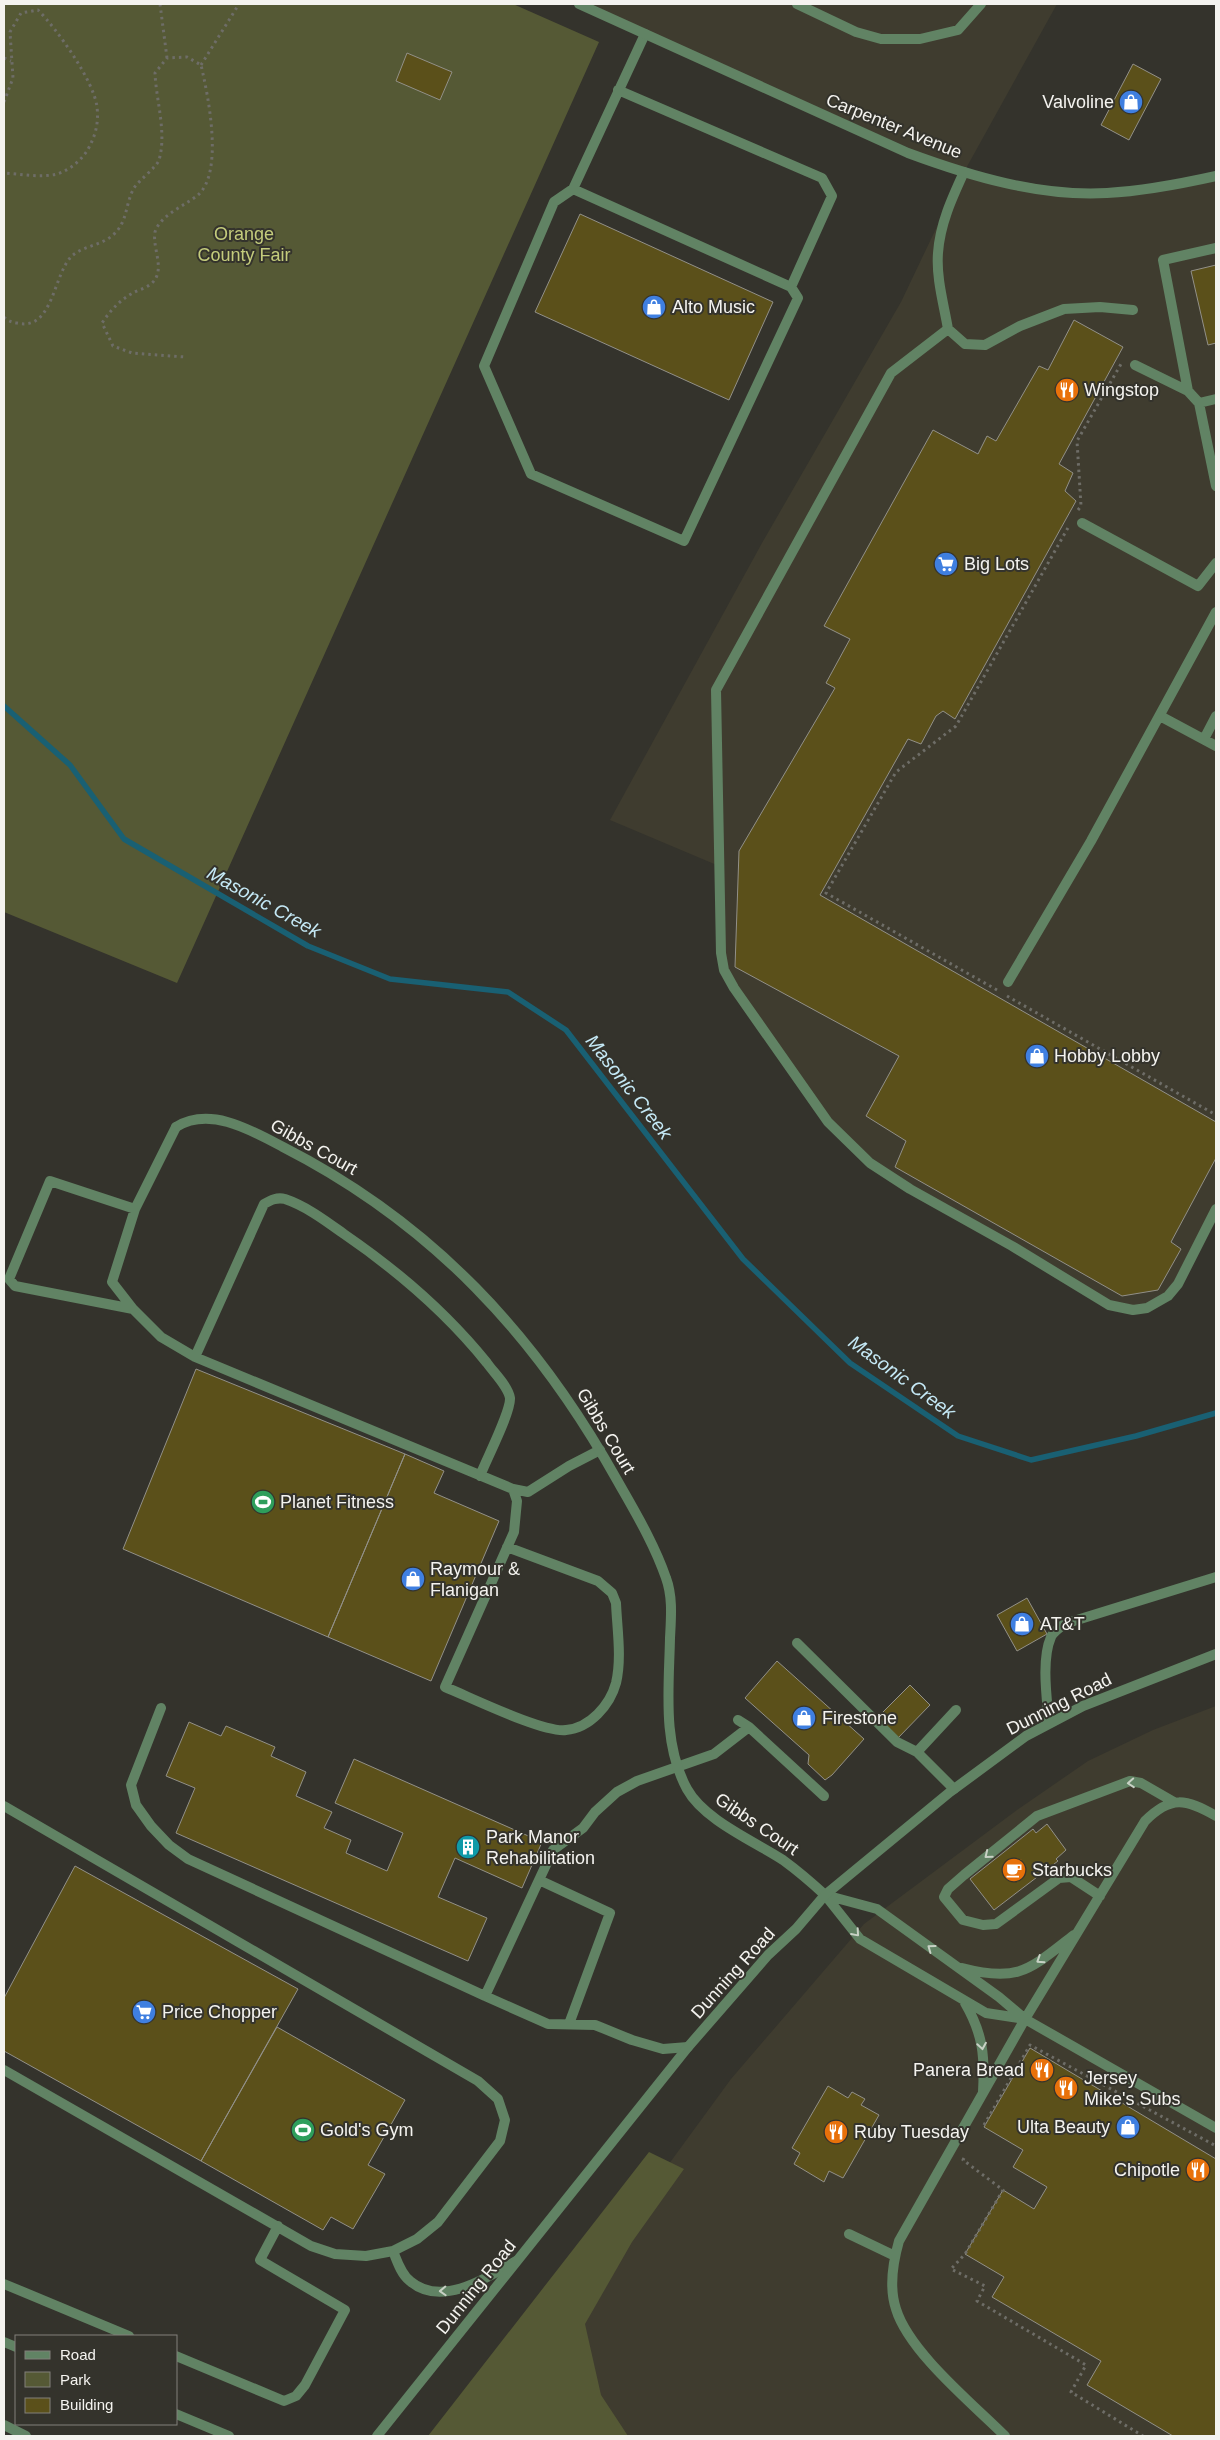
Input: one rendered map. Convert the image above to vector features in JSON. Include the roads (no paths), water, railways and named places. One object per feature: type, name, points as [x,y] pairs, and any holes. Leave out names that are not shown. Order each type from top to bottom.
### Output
[{"type":"street","name":"Carpenter Avenue","points":[[579,4],[908,153],[964,172],[1020,186],[1089,193],[1175,185],[1216,176]]},
{"type":"street","points":[[797,4],[856,32],[881,40],[920,39],[958,30],[981,4]]},
{"type":"street","points":[[573,189],[791,287],[798,298],[684,541],[531,474],[484,366],[554,202],[573,189],[645,34]]},
{"type":"street","points":[[618,90],[822,178],[832,196],[791,287]]},
{"type":"street","points":[[964,172],[947,210],[938,253],[940,281],[948,330],[965,344],[985,346],[1020,326],[1064,309],[1100,307],[1133,310]]},
{"type":"street","points":[[1188,391],[1163,260],[1216,248]]},
{"type":"street","points":[[948,330],[891,373],[716,690],[721,953],[724,970],[734,988],[828,1122],[870,1163],[910,1189],[1012,1246],[1109,1305],[1134,1310],[1147,1308],[1168,1296],[1178,1284],[1216,1209]]},
{"type":"street","points":[[1135,365],[1188,391],[1199,403],[1216,486]]},
{"type":"street","points":[[1199,403],[1216,399]]},
{"type":"street","points":[[1079,519],[1198,586],[1216,563]]},
{"type":"street","points":[[1008,982],[1087,848],[1212,624],[1216,612]]},
{"type":"street","points":[[1160,716],[1216,746]]},
{"type":"street","points":[[1204,739],[1216,716]]},
{"type":"street","name":"Gibbs Court","points":[[135,1209],[176,1128],[185,1121],[197,1118],[216,1119],[237,1125],[306,1158],[379,1204],[430,1244],[487,1299],[516,1330],[564,1393],[600,1450],[655,1548],[668,1582],[671,1607],[670,1746],[687,1790],[700,1805],[717,1819],[784,1861],[826,1895]]},
{"type":"street","points":[[133,1309],[15,1286],[9,1279],[50,1181],[135,1209],[112,1282],[133,1309],[161,1338],[195,1357],[513,1490],[528,1492],[569,1466],[600,1450]]},
{"type":"street","points":[[195,1357],[264,1204],[273,1199],[284,1198],[330,1224],[388,1265],[428,1298],[463,1333],[504,1385],[510,1398],[508,1410],[480,1476]]},
{"type":"street","points":[[507,1546],[598,1581],[614,1598],[617,1661],[616,1683],[610,1699],[600,1713],[581,1726],[566,1730],[544,1727],[445,1687],[507,1546],[514,1532],[517,1501],[513,1490]]},
{"type":"street","points":[[1048,1723],[1046,1684],[1048,1653],[1051,1636],[1064,1624],[1216,1577]]},
{"type":"street","points":[[797,1643],[897,1742],[917,1752],[954,1789]]},
{"type":"street","name":"Dunning Road","points":[[376,2436],[688,2047],[768,1955],[796,1929],[826,1895],[954,1789],[1004,1751],[1048,1723],[1108,1695],[1216,1654]]},
{"type":"street","points":[[161,1708],[131,1784],[136,1805],[151,1826],[169,1845],[188,1859],[548,2024],[594,2025],[632,2040],[663,2049],[688,2047]]},
{"type":"street","points":[[917,1752],[956,1710]]},
{"type":"street","points":[[738,1720],[749,1727],[824,1796]]},
{"type":"street","points":[[485,1996],[553,1850],[583,1828],[595,1812],[617,1792],[638,1781],[714,1754],[749,1727]]},
{"type":"street","points":[[1100,1896],[1071,1877],[1059,1878],[996,1924],[983,1925],[963,1920],[944,1897],[948,1889],[1037,1816],[1130,1781],[1141,1783],[1174,1802],[1194,1804],[1216,1816]]},
{"type":"street","points":[[1005,2436],[942,2374],[904,2328],[896,2309],[893,2292],[894,2256],[899,2241],[1025,2019],[1145,1820],[1156,1810],[1174,1802]]},
{"type":"street","points":[[4,1806],[478,2081],[498,2099],[505,2120],[500,2141],[438,2222],[417,2239],[393,2251],[366,2256],[335,2254],[311,2246],[4,2070]]},
{"type":"street","points":[[538,1880],[610,1913],[569,2024]]},
{"type":"street","points":[[826,1895],[877,1908],[999,1997],[1025,2019],[1216,2128]]},
{"type":"street","points":[[826,1895],[860,1938],[986,2013],[1025,2019]]},
{"type":"street","points":[[956,1966],[999,1976],[1025,1971],[1079,1931]]},
{"type":"street","points":[[965,2002],[974,2018],[983,2043],[983,2094]]},
{"type":"street","points":[[178,2357],[284,2401],[296,2396],[305,2385],[345,2310],[260,2260],[278,2226]]},
{"type":"street","points":[[849,2234],[894,2256]]},
{"type":"street","points":[[393,2251],[399,2267],[409,2281],[424,2290],[445,2292],[483,2280],[519,2260]]},
{"type":"street","points":[[4,2284],[127,2335]]},
{"type":"street","points":[[178,2415],[229,2436]]},
{"type":"street","points":[[4,2426],[26,2436]]},
{"type":"waterway","name":"Masonic Creek","points":[[4,706],[70,765],[124,839],[308,946],[390,979],[508,992],[566,1030],[743,1259],[850,1363],[958,1436],[1031,1460],[1136,1436],[1216,1413]]},
{"type":"place","name":"Valvoline","points":[[1131,102]]},
{"type":"place","name":"Alto Music","points":[[654,307]]},
{"type":"place","name":"Wingstop","points":[[1067,390]]},
{"type":"place","name":"Big Lots","points":[[946,564]]},
{"type":"place","name":"Hobby Lobby","points":[[1037,1056]]},
{"type":"place","name":"Planet Fitness","points":[[263,1502]]},
{"type":"place","name":"Raymour & Flanigan","points":[[413,1579]]},
{"type":"place","name":"AT&T","points":[[1022,1624]]},
{"type":"place","name":"Firestone","points":[[804,1718]]},
{"type":"place","name":"Park Manor Rehabilitation","points":[[468,1847]]},
{"type":"place","name":"Starbucks","points":[[1014,1870]]},
{"type":"place","name":"Price Chopper","points":[[144,2012]]},
{"type":"place","name":"Panera Bread","points":[[1042,2070]]},
{"type":"place","name":"Jersey Mike's Subs","points":[[1066,2088]]},
{"type":"place","name":"Ulta Beauty","points":[[1128,2127]]},
{"type":"place","name":"Gold's Gym","points":[[303,2130]]},
{"type":"place","name":"Ruby Tuesday","points":[[836,2132]]},
{"type":"place","name":"Chipotle","points":[[1198,2170]]},
{"type":"park label","name":"Orange County Fair","points":[[244,244]]}]
